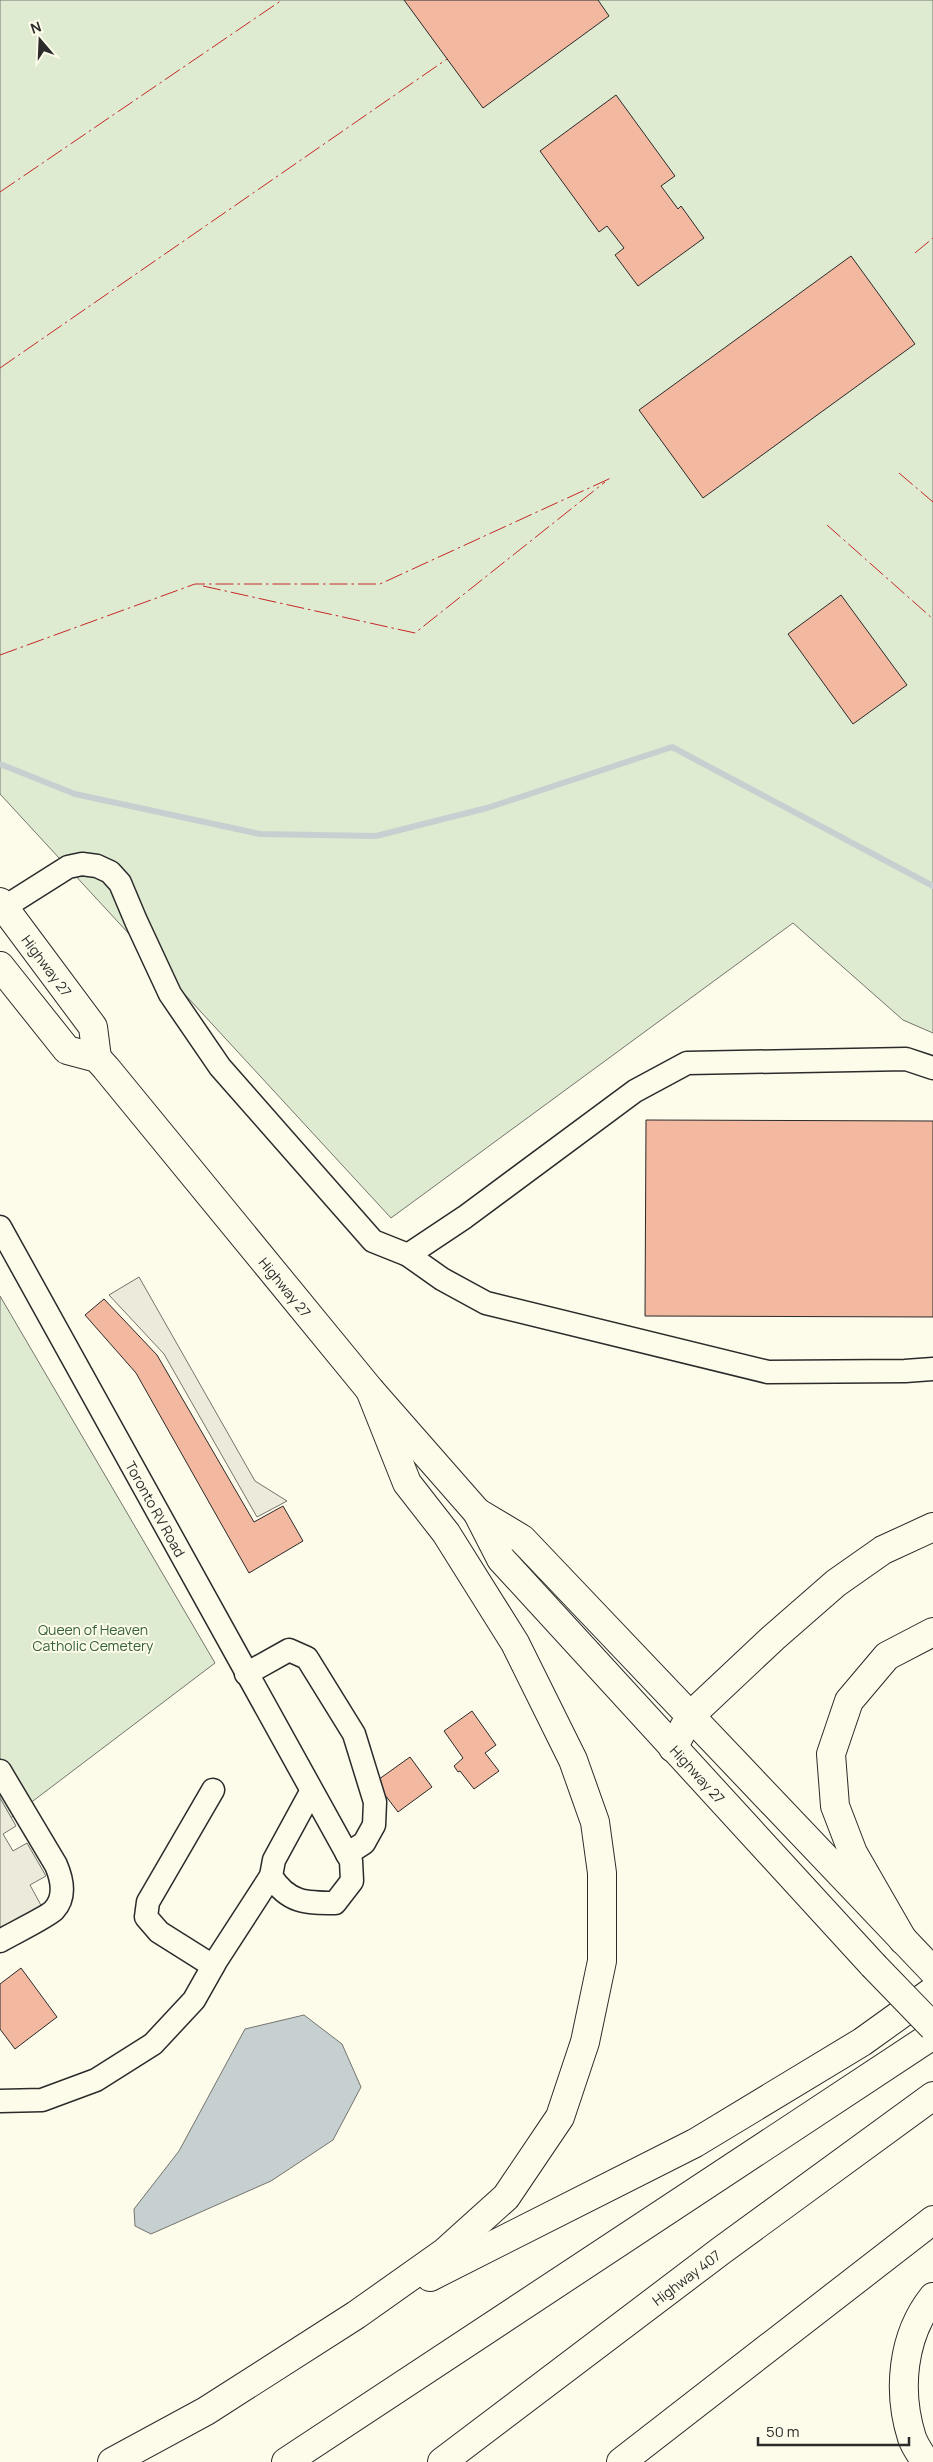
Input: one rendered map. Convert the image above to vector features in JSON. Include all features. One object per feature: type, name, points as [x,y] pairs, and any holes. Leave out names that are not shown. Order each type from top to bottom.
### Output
[{"type":"main road","name":"Highway 27","points":[[1,907],[93,1026],[97,1058],[370,1390],[477,1512],[501,1559],[873,1965],[933,2027]]},
{"type":"main road","points":[[0,966],[67,1050],[97,1058]]},
{"type":"main road","points":[[112,2462],[206,2411],[356,2316],[445,2252],[506,2198],[560,2117],[585,2042],[602,1961],[602,1872],[596,1830],[573,1760],[515,1643],[446,1533],[406,1483],[370,1390]]},
{"type":"main road","name":"Highway 27","points":[[477,1512],[522,1539],[933,1971]]},
{"type":"main road","points":[[673,1748],[690,1716],[773,1638],[836,1583],[883,1550],[933,1527]]},
{"type":"main road","points":[[903,1940],[853,1853],[834,1806],[831,1754],[849,1701],[887,1656],[933,1632]]},
{"type":"main road","points":[[356,2316],[695,2143],[862,2042],[933,1991]]},
{"type":"main road","points":[[286,2462],[933,2035]]},
{"type":"main road","name":"Highway 407","points":[[442,2462],[722,2250],[933,2096]]},
{"type":"main road","points":[[621,2462],[933,2220]]},
{"type":"main road","points":[[926,2462],[912,2439],[904,2388],[908,2344],[926,2305],[933,2297]]},
{"type":"lane","points":[[1,907],[68,867],[82,864],[97,866],[110,872],[120,883],[170,994],[220,1067],[373,1242],[408,1254],[442,1279],[486,1303],[768,1372],[933,1369]]},
{"type":"lane","points":[[408,1254],[465,1217],[635,1091],[687,1063],[906,1059],[933,1068]]},
{"type":"lane","name":"Toronto RV Road","points":[[0,1227],[311,1792],[351,1861],[352,1881],[335,1903],[304,1903],[278,1888],[271,1876]]},
{"type":"lane","points":[[246,1674],[289,1650],[307,1658],[354,1734],[375,1802],[374,1825],[364,1843],[347,1854]]},
{"type":"lane","points":[[0,1771],[56,1865],[62,1880],[62,1893],[54,1910],[0,1941]]},
{"type":"lane","points":[[213,1790],[148,1902],[146,1917],[160,1932],[213,1966]]},
{"type":"lane","points":[[0,2101],[42,2100],[96,2080],[153,2044],[194,2000],[213,1966],[271,1876],[274,1860],[311,1792]]},
{"type":"green space","points":[[0,0],[933,0],[933,1033],[903,1020],[793,923],[391,1218],[0,794]]},
{"type":"green space","name":"Queen of Heaven Catholic Cemetery","points":[[0,1296],[215,1663],[0,1826]]},
{"type":"shaded area","points":[[139,1277],[255,1481],[287,1501],[257,1517],[164,1354],[109,1295]]},
{"type":"shaded area","points":[[0,1798],[16,1826],[3,1834],[13,1851],[27,1843],[46,1876],[30,1885],[42,1907],[0,1931]]},
{"type":"shaded area","points":[[304,2015],[342,2044],[361,2087],[333,2140],[271,2181],[151,2234],[135,2226],[134,2209],[179,2151],[245,2029]]},
{"type":"building","points":[[404,0],[598,0],[609,16],[483,108]]},
{"type":"building","points":[[616,95],[675,176],[661,186],[678,209],[681,206],[704,238],[638,286],[615,255],[624,248],[607,226],[599,232],[540,151]]},
{"type":"building","points":[[851,256],[915,344],[703,498],[639,410]]},
{"type":"building","points":[[841,595],[907,685],[853,724],[788,634]]},
{"type":"building","points":[[646,1120],[933,1121],[933,1317],[645,1316]]},
{"type":"building","points":[[104,1299],[157,1355],[254,1522],[283,1506],[303,1541],[249,1573],[136,1373],[85,1315]]},
{"type":"building","points":[[472,1711],[496,1745],[485,1753],[499,1771],[474,1789],[454,1766],[463,1758],[444,1731]]},
{"type":"building","points":[[410,1757],[432,1787],[398,1812],[375,1782]]},
{"type":"building","points":[[21,1968],[57,2017],[15,2049],[0,2029],[0,1984]]},
{"type":"waterway","points":[[0,764],[75,794],[260,834],[376,836],[487,808],[672,747],[933,886]]},
{"type":"power","points":[[0,192],[282,0]]},
{"type":"power","points":[[0,368],[447,59]]},
{"type":"power","points":[[915,253],[933,238]]},
{"type":"power","points":[[899,473],[933,502]]},
{"type":"power","points":[[0,655],[195,584],[380,584],[611,478]]},
{"type":"power","points":[[203,586],[415,633],[605,482]]},
{"type":"power","points":[[827,525],[933,619]]}]
